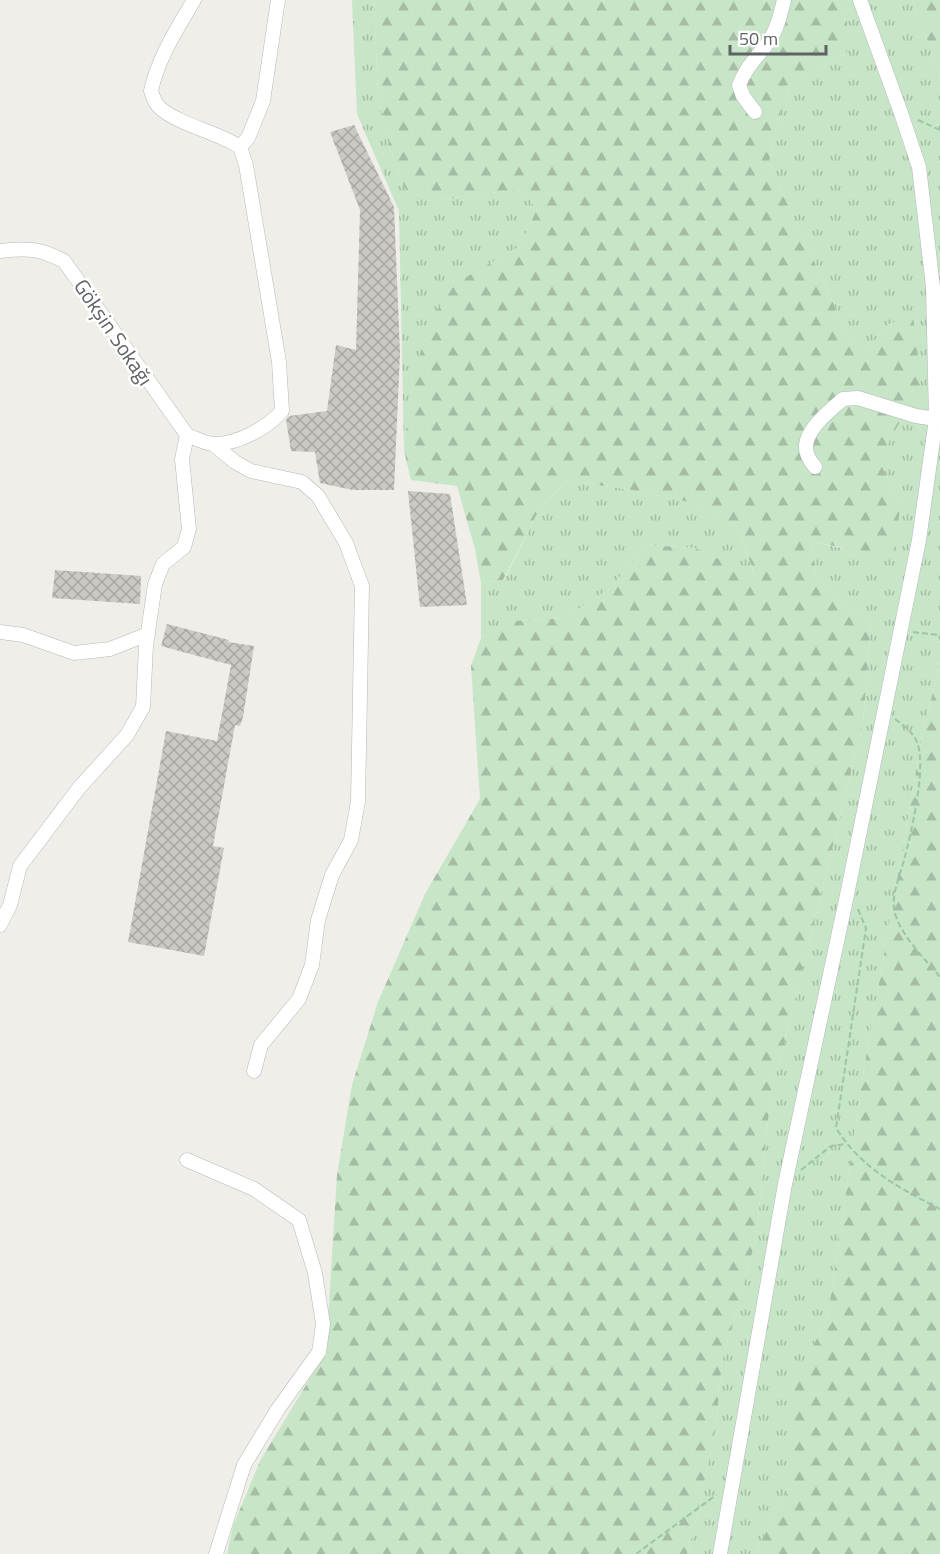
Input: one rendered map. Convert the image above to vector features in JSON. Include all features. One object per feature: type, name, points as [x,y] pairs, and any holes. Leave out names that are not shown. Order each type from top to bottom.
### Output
[{"type":"street","points":[[194,0],[168,45],[154,75],[151,92],[159,108],[227,138],[240,147],[246,165],[279,362],[282,402],[282,411],[272,422],[256,432],[213,444]]},
{"type":"street","points":[[240,147],[248,138],[263,101],[278,0]]},
{"type":"street","points":[[755,112],[743,96],[739,85],[756,55],[770,40],[784,0]]},
{"type":"street","points":[[720,1554],[785,1184],[919,540],[936,419],[931,276],[919,167],[902,113],[860,0]]},
{"type":"street","name":"Gökşin Sokağı","points":[[0,251],[23,248],[45,251],[64,261],[187,435]]},
{"type":"street","points":[[815,467],[807,456],[806,444],[812,430],[843,399],[858,398],[916,416],[936,419]]},
{"type":"street","points":[[0,926],[10,905],[20,866],[79,788],[127,735],[143,707],[148,634],[155,585],[163,564],[184,547],[189,529],[182,459],[187,435],[213,444],[235,462],[251,471],[302,482],[318,496],[346,543],[362,586],[358,802],[351,840],[332,875],[318,920],[312,965],[298,999],[261,1045],[254,1071]]},
{"type":"street","points":[[0,632],[23,635],[74,653],[110,649],[148,634]]},
{"type":"street","points":[[187,1160],[254,1189],[298,1220],[315,1273],[323,1324],[319,1352],[278,1409],[244,1466],[216,1554]]},
{"type":"path","points":[[902,113],[940,130]]},
{"type":"path","points":[[900,631],[940,635]]},
{"type":"path","points":[[884,711],[909,729],[918,744],[920,769],[910,837],[896,890],[894,909],[909,941],[940,977]]},
{"type":"path","points":[[858,907],[866,928],[836,1128],[846,1144],[868,1166],[893,1185],[940,1209]]},
{"type":"path","points":[[785,1184],[831,1146],[846,1144]]},
{"type":"path","points":[[636,1554],[732,1483]]},
{"type":"green space","points":[[352,0],[374,0],[378,97],[390,149],[405,189],[431,201],[521,189],[537,209],[520,246],[494,261],[413,379],[404,451],[399,211],[357,114]]},
{"type":"green space","points":[[374,0],[837,0],[847,21],[847,52],[790,84],[776,127],[769,163],[851,342],[870,347],[886,325],[913,315],[921,383],[879,460],[900,505],[895,557],[812,542],[816,576],[838,601],[871,622],[863,723],[771,1090],[756,1239],[722,1361],[716,1427],[687,1554],[227,1554],[233,1526],[260,1461],[326,1352],[337,1175],[352,1085],[378,1002],[425,894],[480,799],[471,666],[481,638],[514,621],[564,618],[608,590],[648,545],[695,548],[755,575],[737,527],[689,502],[626,489],[567,481],[540,508],[503,580],[481,583],[475,549],[457,486],[411,480],[404,451],[413,379],[430,320],[456,283],[520,246],[537,209],[521,189],[431,201],[405,189],[390,149],[378,97]]},
{"type":"green space","points":[[837,0],[912,0],[937,65],[940,81],[940,662],[922,737],[864,1069],[828,1316],[792,1389],[792,1483],[759,1545],[757,1554],[687,1554],[716,1427],[722,1361],[756,1239],[771,1090],[863,723],[871,622],[838,601],[816,576],[812,542],[841,548],[900,505],[879,460],[894,431],[886,325],[870,347],[851,342],[769,163],[776,127],[790,84],[847,52],[847,21]]},
{"type":"green space","points":[[912,0],[940,0],[940,81],[937,65]]},
{"type":"green space","points":[[567,481],[626,489],[689,502],[737,527],[755,576],[695,548],[648,545],[608,590],[564,618],[514,621],[481,638],[481,583],[504,580],[540,508]]},
{"type":"green space","points":[[940,662],[940,1554],[757,1554],[759,1545],[792,1483],[792,1389],[828,1316],[864,1069],[922,737]]},
{"type":"building","points":[[354,125],[394,207],[400,353],[394,490],[353,490],[320,483],[315,452],[291,451],[286,420],[289,416],[327,411],[336,345],[356,350],[360,210],[330,132]]},
{"type":"building","points":[[408,491],[450,494],[467,605],[420,607]]},
{"type":"building","points":[[55,570],[141,576],[140,604],[52,598]]},
{"type":"building","points":[[167,624],[229,640],[228,642],[254,646],[243,717],[240,726],[235,725],[213,846],[224,848],[204,956],[128,942],[166,731],[217,741],[231,665],[161,646]]}]
